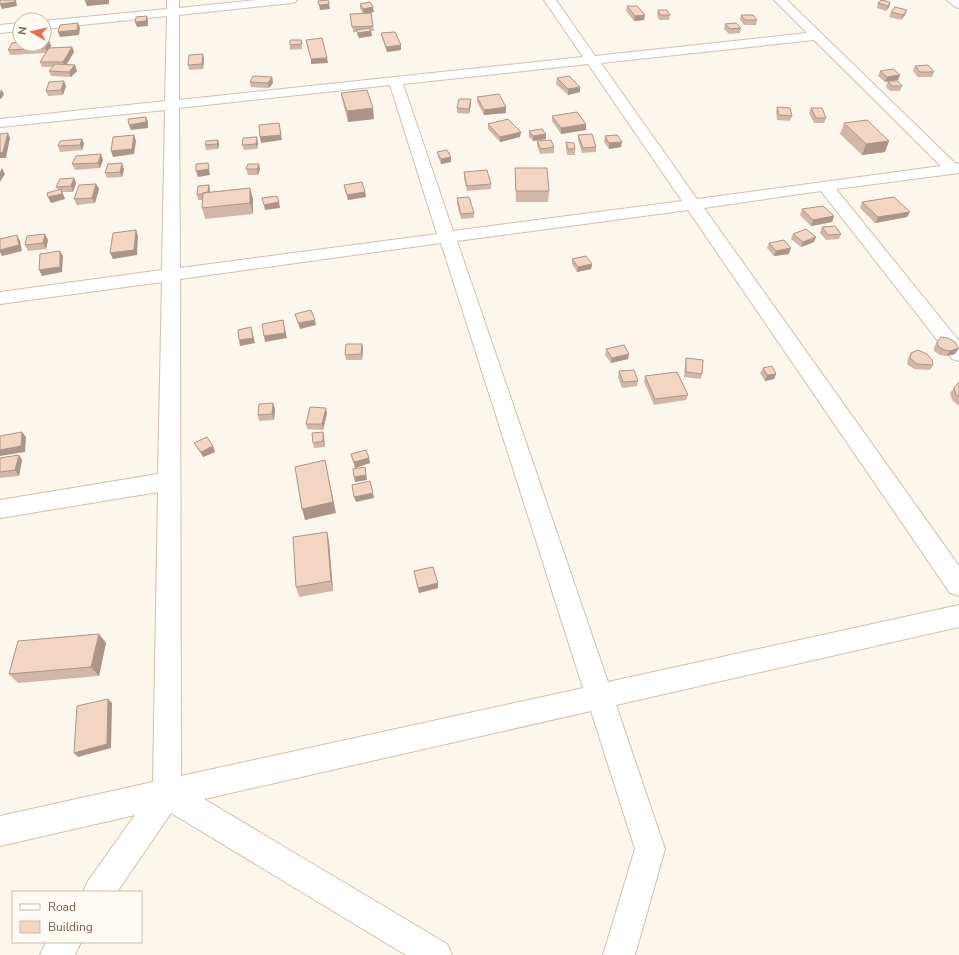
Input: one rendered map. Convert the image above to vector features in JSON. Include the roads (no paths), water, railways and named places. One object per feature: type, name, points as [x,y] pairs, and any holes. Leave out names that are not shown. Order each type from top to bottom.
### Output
[{"type":"street","points":[[52,24],[173,6],[291,0]]},
{"type":"street","points":[[550,0],[959,586]]},
{"type":"street","points":[[780,0],[956,168]]},
{"type":"street","points":[[953,0],[959,5]]},
{"type":"street","points":[[100,891],[167,794],[173,6]]},
{"type":"street","points":[[0,29],[12,28]]},
{"type":"street","points":[[0,123],[817,36]]},
{"type":"street","points":[[395,81],[650,849],[619,955]]},
{"type":"street","points":[[0,298],[956,168]]},
{"type":"street","points":[[825,186],[959,354]]},
{"type":"street","points":[[0,509],[170,480]]},
{"type":"street","points":[[0,831],[959,616]]},
{"type":"street","points":[[167,794],[436,955]]},
{"type":"street","points":[[56,955],[64,943]]}]
